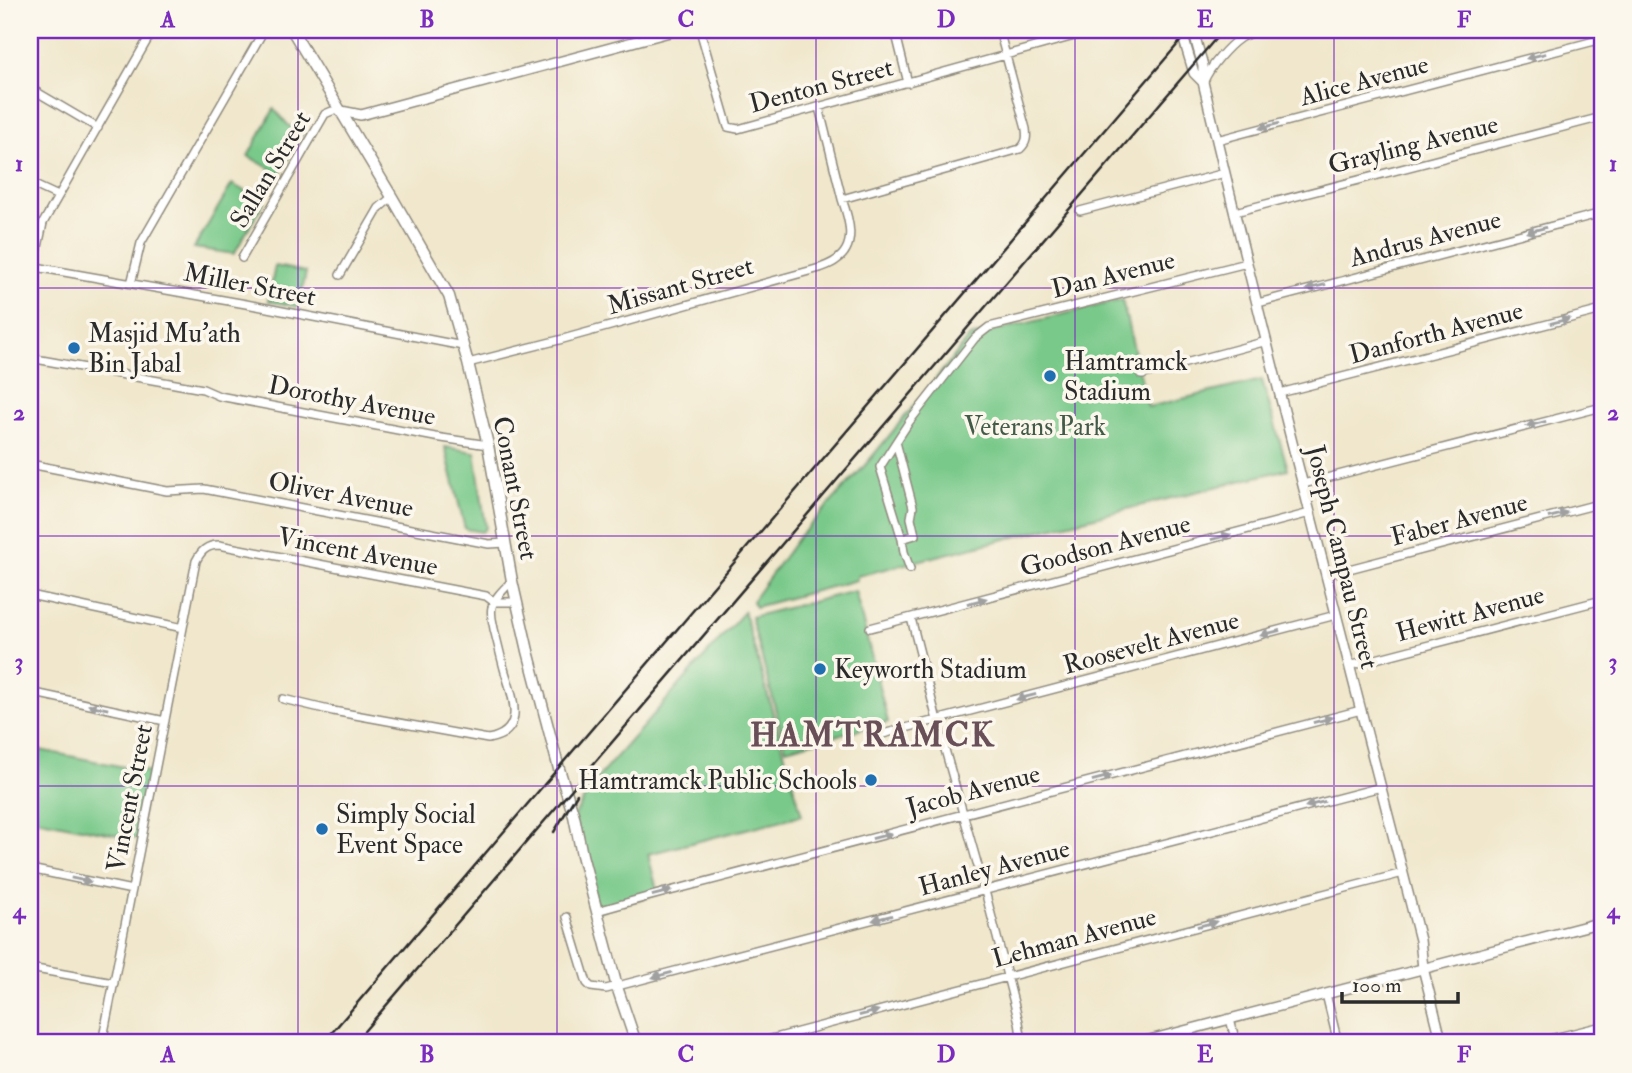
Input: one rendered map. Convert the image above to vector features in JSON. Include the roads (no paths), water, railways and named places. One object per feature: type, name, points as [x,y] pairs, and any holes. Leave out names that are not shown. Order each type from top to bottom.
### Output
[{"type":"main road","name":"Conant Street","points":[[292,30],[449,296],[488,445],[512,581],[546,721],[574,816],[617,987],[636,1043]]},
{"type":"street","points":[[30,286],[43,223],[153,30]]},
{"type":"street","points":[[131,284],[141,243],[264,30]]},
{"type":"street","points":[[341,111],[361,115],[677,30]]},
{"type":"street","name":"Denton Street","points":[[700,30],[728,127],[738,129],[1096,30]]},
{"type":"street","points":[[895,30],[908,83]]},
{"type":"street","points":[[842,199],[1020,149],[1024,145],[1026,129],[999,30]]},
{"type":"street","name":"Joseph Campau Street","points":[[1181,30],[1194,74],[1203,82]]},
{"type":"street","name":"Joseph Campau Street","points":[[1193,30],[1225,173],[1420,940],[1423,968],[1443,1043]]},
{"type":"street","points":[[1203,82],[1208,72],[1230,47],[1241,38],[1261,30]]},
{"type":"street","name":"Alice Avenue","points":[[1217,139],[1602,39]]},
{"type":"street","points":[[30,88],[98,128]]},
{"type":"street","name":"Missant Street","points":[[468,363],[820,268],[838,260],[846,249],[851,231],[819,107]]},
{"type":"street","name":"Sallan Street","points":[[243,258],[325,114],[341,111]]},
{"type":"street","name":"Grayling Avenue","points":[[1235,212],[1602,117]]},
{"type":"street","points":[[1080,211],[1225,173]]},
{"type":"street","points":[[30,183],[58,197]]},
{"type":"street","points":[[340,275],[379,208],[392,197]]},
{"type":"street","name":"Andrus Avenue","points":[[1258,303],[1602,213]]},
{"type":"street","name":"Dan Avenue","points":[[897,442],[909,422],[957,360],[975,338],[989,327],[1248,263]]},
{"type":"street","name":"Miller Street","points":[[32,266],[463,346]]},
{"type":"street","name":"Danforth Avenue","points":[[1280,393],[1602,310]]},
{"type":"street","points":[[1143,375],[1267,341]]},
{"type":"street","name":"Dorothy Avenue","points":[[30,358],[488,445]]},
{"type":"street","points":[[1303,484],[1602,407]]},
{"type":"street","points":[[897,442],[913,507],[911,518],[915,535],[902,539]]},
{"type":"street","points":[[897,442],[880,467],[910,569]]},
{"type":"street","name":"Oliver Avenue","points":[[30,464],[168,491],[204,489],[489,544],[506,543]]},
{"type":"street","name":"Faber Avenue","points":[[1326,575],[1602,503]]},
{"type":"street","name":"Goodson Avenue","points":[[870,628],[1310,513]]},
{"type":"street","name":"Vincent Avenue","points":[[196,561],[204,549],[219,545],[486,596],[494,602],[517,602]]},
{"type":"street","name":"Vincent Street","points":[[103,1043],[196,561]]},
{"type":"street","points":[[283,699],[333,711],[488,739],[498,737],[512,723],[515,708],[491,613],[494,602],[512,581]]},
{"type":"street","points":[[30,595],[183,628]]},
{"type":"street","name":"Hewitt Avenue","points":[[1349,666],[1602,600]]},
{"type":"street","name":"Roosevelt Avenue","points":[[879,735],[1336,615]]},
{"type":"street","points":[[911,618],[985,891],[1022,1043]]},
{"type":"street","points":[[30,692],[165,721]]},
{"type":"street","name":"Jacob Avenue","points":[[597,912],[1361,710]]},
{"type":"street","name":"Hanley Avenue","points":[[617,987],[1381,787]]},
{"type":"street","points":[[30,869],[132,890]]},
{"type":"street","name":"Lehman Avenue","points":[[756,1043],[1403,873]]},
{"type":"street","points":[[567,917],[587,983],[591,987],[602,989],[617,987]]},
{"type":"street","points":[[1138,1043],[1602,922]]},
{"type":"street","points":[[30,968],[114,983]]},
{"type":"street","points":[[1326,994],[1338,1043]]},
{"type":"street","points":[[1230,1019],[1236,1043]]},
{"type":"street","points":[[1534,1043],[1602,1026]]},
{"type":"railway","points":[[323,1043],[1190,30]]},
{"type":"railway","points":[[354,1043],[1223,30]]},
{"type":"railway","points":[[554,832],[577,794]]},
{"type":"place","name":"Masjid Mu'ath Bin Jabal","points":[[74,348]]},
{"type":"place","name":"Hamtramck Stadium","points":[[1050,376]]},
{"type":"place","name":"Keyworth Stadium","points":[[820,669]]},
{"type":"place","name":"Hamtramck Public Schools","points":[[871,780]]},
{"type":"place","name":"Simply Social Event Space","points":[[322,829]]},
{"type":"district","name":"HAMTRAMCK","points":[[873,734]]},
{"type":"park label","name":"Veterans Park","points":[[1035,426]]}]
